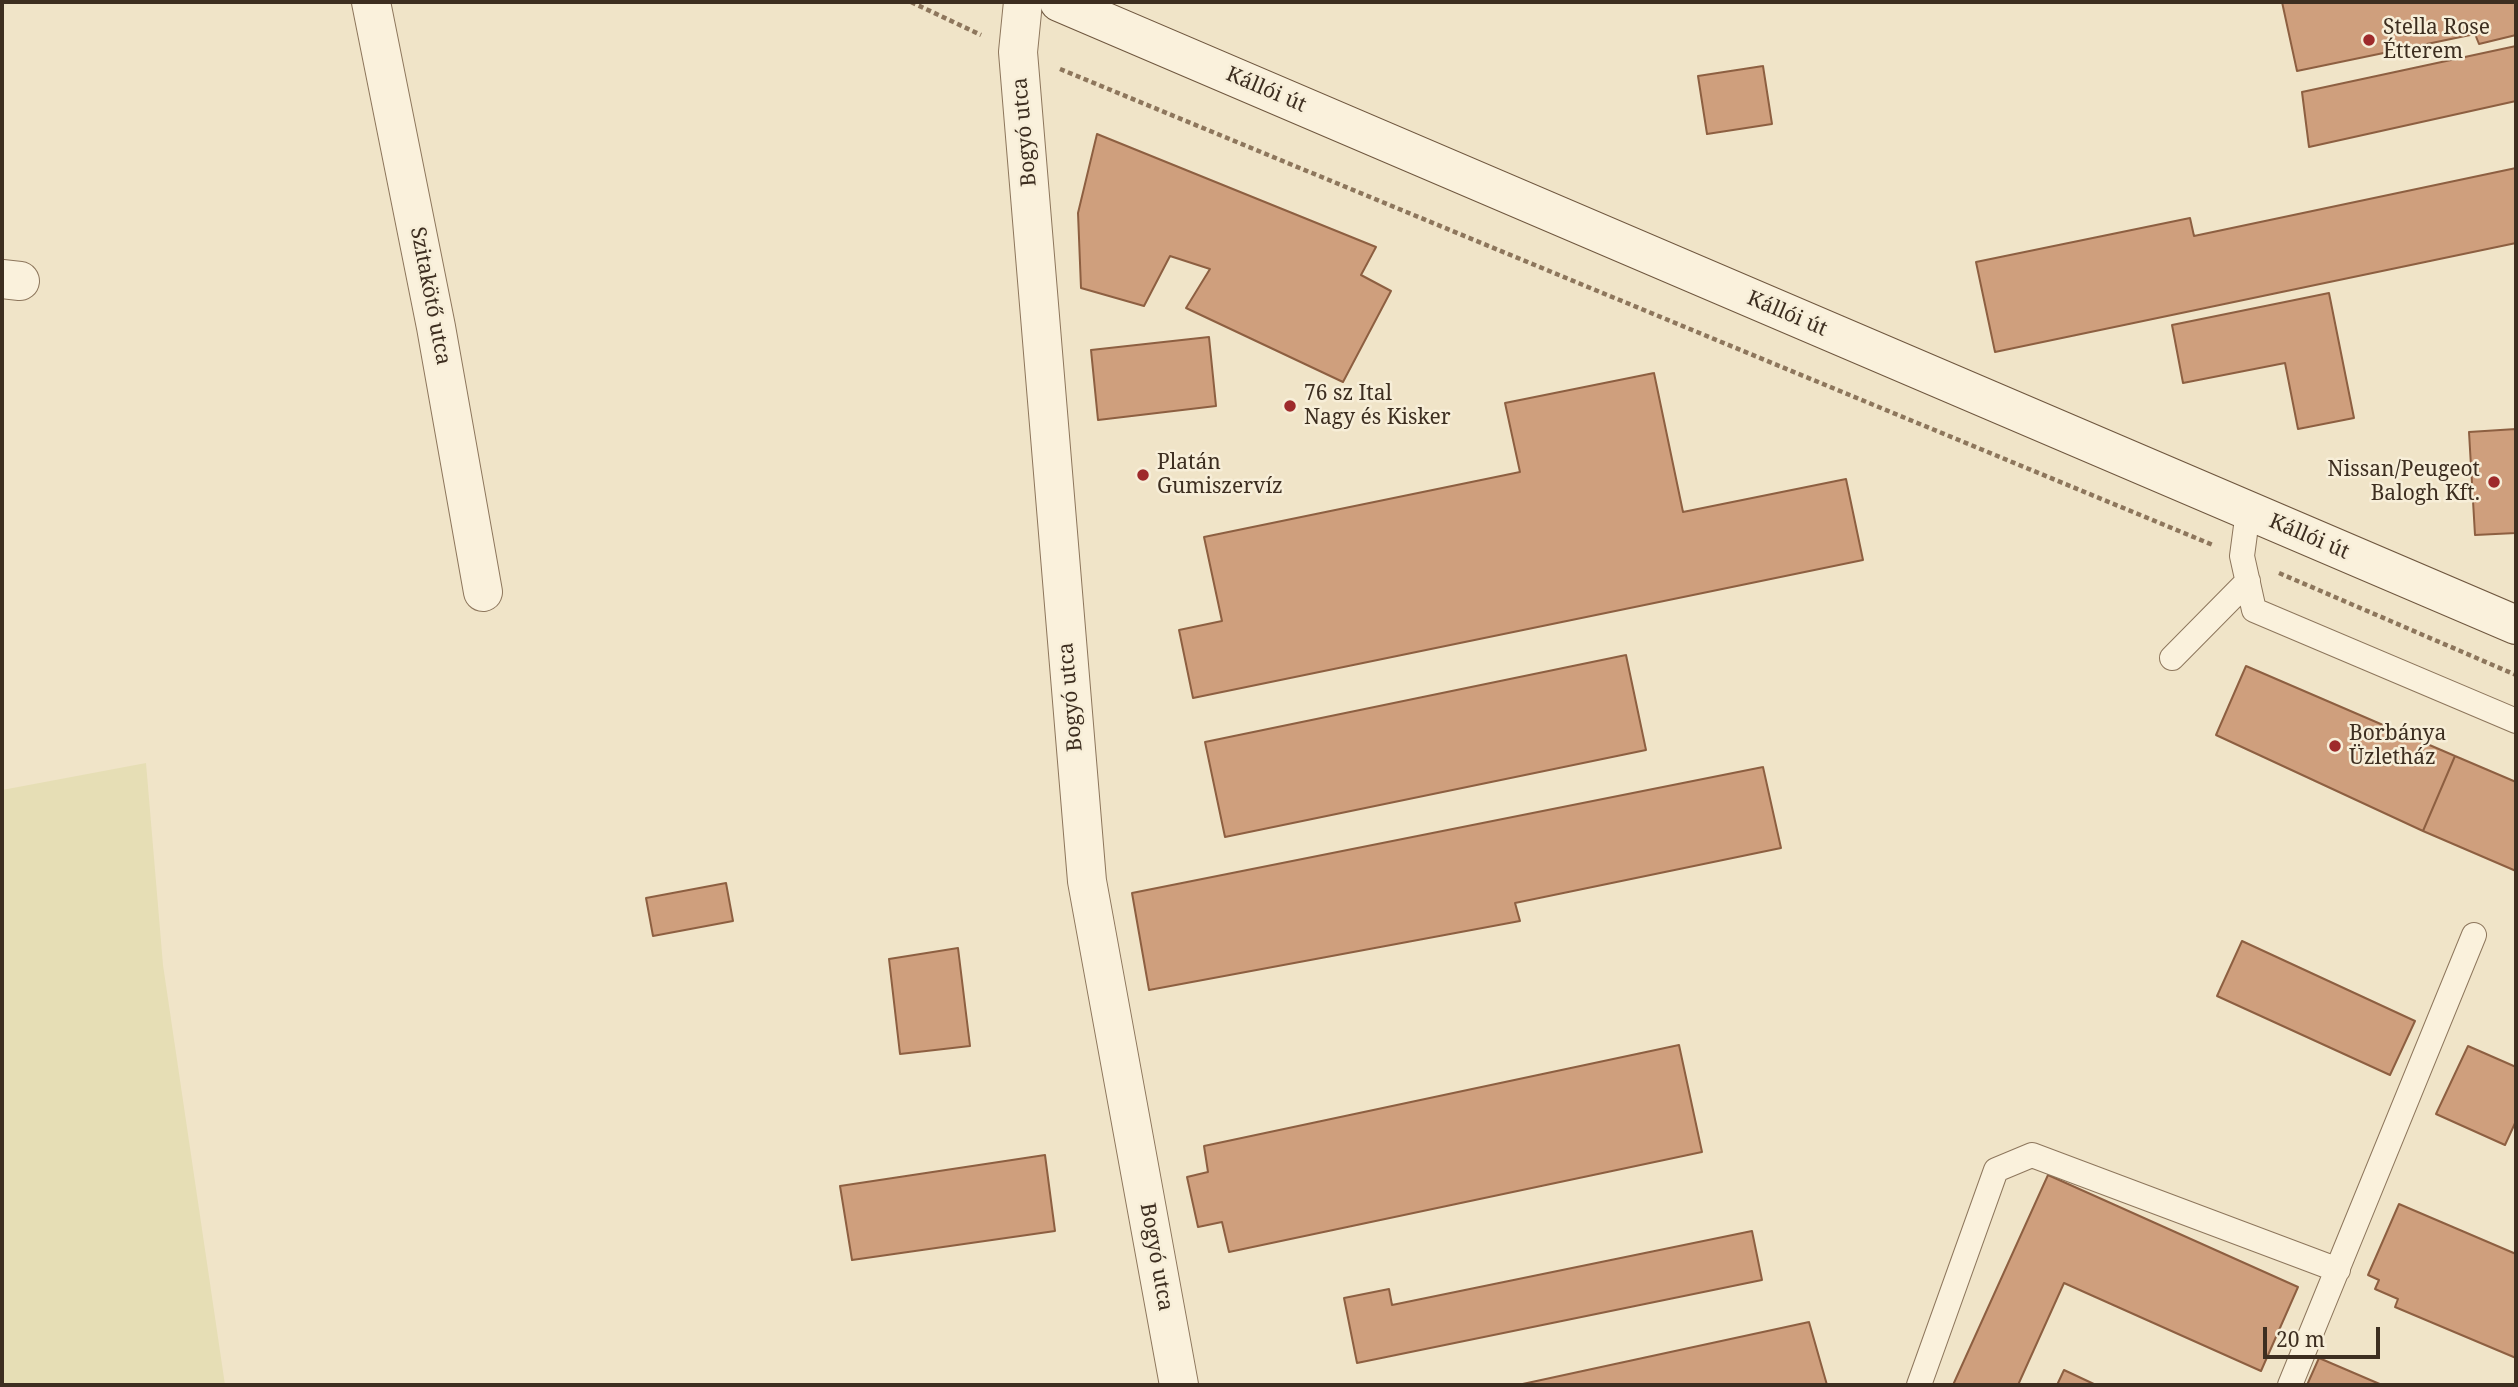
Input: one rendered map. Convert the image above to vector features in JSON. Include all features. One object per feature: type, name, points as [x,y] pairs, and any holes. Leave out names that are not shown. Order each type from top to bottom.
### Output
[{"type":"street","name":"Szitakötő utca","points":[[371,2],[436,327],[483,592]]},
{"type":"street","name":"Bogyó utca","points":[[1023,2],[1018,52],[1087,881],[1179,1385]]},
{"type":"street","name":"Kállói út","points":[[1074,5],[2516,625]]},
{"type":"lane","points":[[2248,511],[2242,556],[2254,610],[2516,721]]},
{"type":"lane","points":[[2172,658],[2248,581]]},
{"type":"lane","points":[[2290,1385],[2474,935]]},
{"type":"lane","points":[[1919,1385],[1996,1170],[2032,1155],[2338,1270]]},
{"type":"path","points":[[911,2],[1018,52],[2242,556],[2516,675]]},
{"type":"shaded area","points":[[146,763],[163,965],[225,1385],[2,1385],[2,790]]},
{"type":"building","name":"Stella Rose Étterem","points":[[2282,2],[2516,2],[2516,35],[2479,44],[2475,34],[2297,71]]},
{"type":"building","points":[[2516,46],[2516,101],[2309,147],[2302,92]]},
{"type":"building","points":[[1763,66],[1772,124],[1707,134],[1698,76]]},
{"type":"building","points":[[1097,134],[1376,247],[1361,275],[1391,291],[1343,382],[1186,308],[1210,269],[1170,256],[1144,306],[1081,288],[1078,213]]},
{"type":"building","points":[[2516,168],[2516,243],[1995,352],[1976,262],[2190,218],[2194,236]]},
{"type":"building","points":[[2329,293],[2354,418],[2298,429],[2285,363],[2183,383],[2172,325]]},
{"type":"building","points":[[1209,337],[1216,406],[1098,420],[1091,350]]},
{"type":"building","points":[[1654,373],[1683,512],[1846,479],[1863,560],[1193,698],[1179,630],[1222,621],[1204,537],[1520,472],[1505,403]]},
{"type":"building","name":"Nissan/Peugeot Balogh Kft.","points":[[2516,429],[2516,533],[2475,535],[2469,432]]},
{"type":"building","points":[[1626,655],[1646,750],[1225,837],[1205,742]]},
{"type":"building","name":"Borbánya Üzletház","points":[[2246,666],[2455,756],[2423,831],[2216,735]]},
{"type":"building","points":[[2455,756],[2516,782],[2516,871],[2423,831]]},
{"type":"building","points":[[1763,767],[1781,848],[1515,903],[1520,921],[1149,990],[1132,893]]},
{"type":"building","points":[[726,883],[733,921],[653,936],[646,898]]},
{"type":"building","points":[[2242,941],[2415,1021],[2390,1075],[2217,996]]},
{"type":"building","points":[[958,948],[970,1046],[900,1054],[889,959]]},
{"type":"building","points":[[1679,1045],[1702,1152],[1229,1252],[1222,1222],[1198,1227],[1187,1177],[1208,1172],[1204,1146]]},
{"type":"building","points":[[2468,1046],[2516,1067],[2516,1121],[2505,1145],[2436,1114]]},
{"type":"building","points":[[1045,1155],[1055,1231],[852,1260],[840,1186]]},
{"type":"building","points":[[2048,1175],[2298,1287],[2261,1371],[2064,1283],[2018,1385],[1953,1385]]},
{"type":"building","points":[[2399,1204],[2516,1254],[2516,1358],[2395,1307],[2398,1299],[2375,1289],[2379,1280],[2368,1275]]},
{"type":"building","points":[[1752,1231],[1762,1280],[1357,1363],[1344,1298],[1389,1289],[1392,1305]]},
{"type":"building","points":[[1809,1322],[1827,1385],[1518,1385]]},
{"type":"building","points":[[2319,1358],[2382,1385],[2307,1385]]},
{"type":"building","points":[[2064,1370],[2096,1385],[2057,1385]]},
{"type":"place","name":"Stella Rose Étterem","points":[[2369,40]]},
{"type":"place","name":"76 sz Ital Nagy és Kisker","points":[[1290,406]]},
{"type":"place","name":"Platán Gumiszervíz","points":[[1143,475]]},
{"type":"place","name":"Nissan/Peugeot Balogh Kft.","points":[[2494,482]]},
{"type":"place","name":"Borbánya Üzletház","points":[[2335,746]]}]
